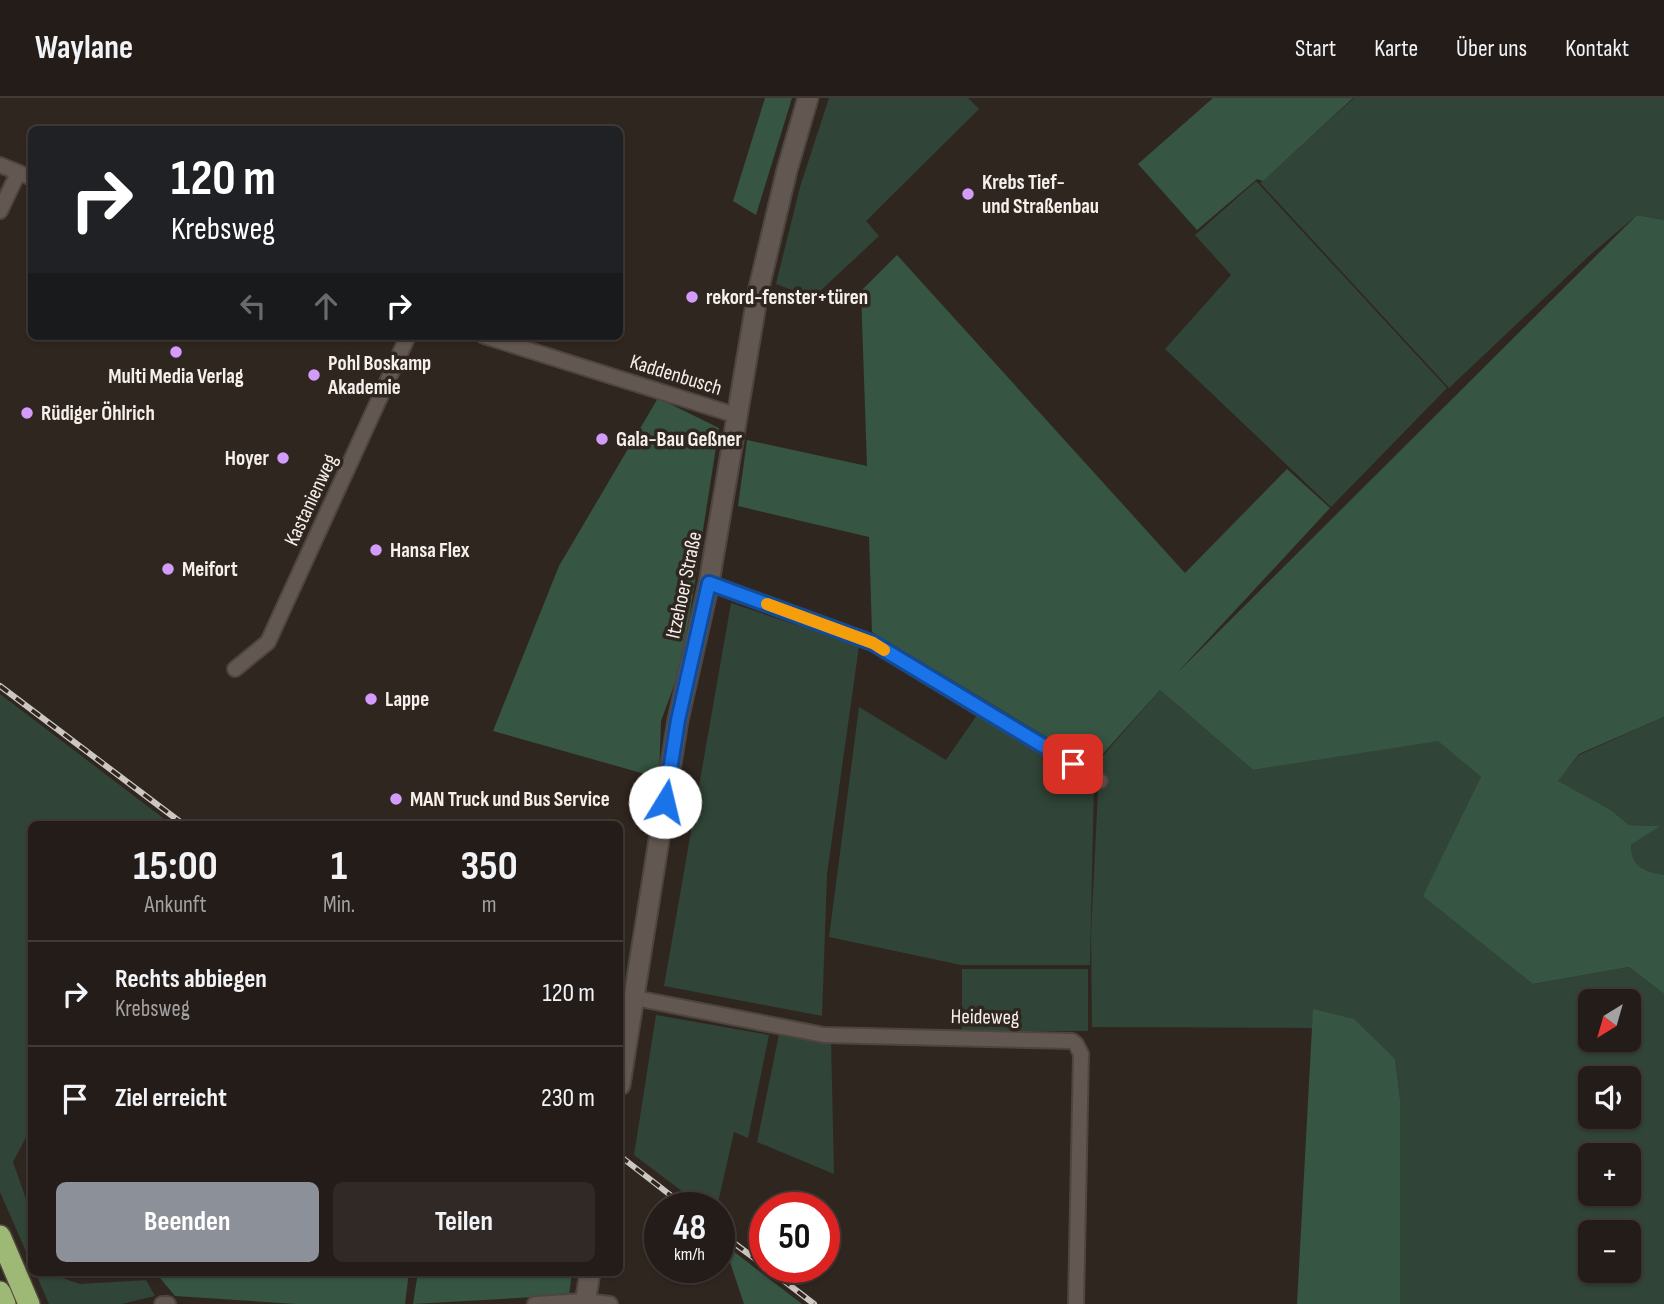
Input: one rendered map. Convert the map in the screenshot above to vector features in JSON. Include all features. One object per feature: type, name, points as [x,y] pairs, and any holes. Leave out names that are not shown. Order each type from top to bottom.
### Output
[{"type":"highway","points":[[0,1236],[29,1304]]},
{"type":"highway","points":[[0,1292],[5,1304]]},
{"type":"main road","name":"Itzehoer Straße","points":[[623,1068],[678,720],[709,583],[758,292],[787,170],[808,98]]},
{"type":"main road","points":[[585,1303],[589,1276]]},
{"type":"street","points":[[0,165],[25,176],[0,211]]},
{"type":"street","name":"Kastanienweg","points":[[235,669],[268,642],[406,340]]},
{"type":"street","name":"Kaddenbusch","points":[[497,340],[736,415]]},
{"type":"street","points":[[709,583],[873,643],[1100,781]]},
{"type":"street","name":"Heideweg","points":[[635,998],[824,1035],[1072,1041],[1081,1054],[1076,1304]]},
{"type":"street","points":[[162,1304],[168,1304]]},
{"type":"street","points":[[535,1304],[610,1304]]},
{"type":"green space","points":[[765,98],[792,98],[756,215],[733,201]]},
{"type":"green space","points":[[829,98],[968,98],[979,109],[866,221],[879,236],[818,293],[800,293],[776,284],[800,187]]},
{"type":"green space","points":[[1213,98],[1353,98],[1263,181],[1257,179],[1197,230],[1138,164]]},
{"type":"green space","points":[[1354,98],[1664,98],[1664,220],[1637,215],[1590,255],[1449,388],[1260,183]]},
{"type":"green space","points":[[1256,181],[1447,388],[1331,507],[1165,349],[1231,275],[1195,235]]},
{"type":"green space","points":[[1637,215],[1664,220],[1664,717],[1579,754],[1558,781],[1611,810],[1629,825],[1660,826],[1631,845],[1633,858],[1640,867],[1664,875],[1664,994],[1629,967],[1533,984],[1423,896],[1481,777],[1438,741],[1253,770],[1160,690],[1093,765],[872,632],[869,537],[738,506],[747,440],[867,466],[861,291],[897,255],[1185,573],[1287,469],[1330,508],[1177,673]]},
{"type":"green space","points":[[658,398],[719,428],[682,664],[661,721],[659,778],[493,731],[559,566]]},
{"type":"green space","points":[[731,603],[859,646],[827,874],[822,1016],[664,986]]},
{"type":"green space","points":[[1160,690],[1253,770],[1438,740],[1481,777],[1533,984],[1629,967],[1664,994],[1664,1304],[1400,1304],[1400,1099],[1395,1059],[1314,1028],[1092,1027],[1091,933],[1098,790],[1094,766]]},
{"type":"green space","points":[[0,694],[167,821],[28,821],[28,1134],[13,1162],[28,1204],[28,1256],[0,1192]]},
{"type":"green space","points":[[859,707],[946,760],[977,715],[1094,784],[1090,965],[961,965],[829,937]]},
{"type":"green space","points":[[1664,717],[1664,875],[1661,875],[1636,863],[1631,845],[1659,826],[1629,825],[1611,810],[1557,781],[1579,755]]},
{"type":"green space","points":[[962,969],[1088,969],[1088,1031],[962,1031]]},
{"type":"green space","points":[[1313,1009],[1354,1019],[1395,1059],[1400,1099],[1400,1304],[1297,1304]]},
{"type":"green space","points":[[656,1015],[769,1035],[748,1138],[734,1132],[720,1192],[683,1192],[634,1155]]},
{"type":"green space","points":[[779,1034],[831,1041],[834,1174],[757,1142]]},
{"type":"green space","points":[[735,1252],[749,1263],[749,1283],[775,1283],[802,1304],[744,1304],[735,1277]]},
{"type":"green space","points":[[37,1276],[57,1276],[80,1284],[146,1280],[155,1296],[122,1304],[49,1304]]},
{"type":"green space","points":[[158,1276],[408,1276],[405,1304],[296,1304],[175,1296]]},
{"type":"green space","points":[[417,1276],[571,1276],[569,1295],[413,1304]]},
{"type":"railway","points":[[0,686],[179,821]]},
{"type":"railway","points":[[623,1158],[666,1192]]},
{"type":"railway","points":[[735,1244],[749,1254]]},
{"type":"railway","points":[[787,1283],[814,1304]]},
{"type":"slow traffic","points":[[767,604],[873,643],[884,650]]},
{"type":"place","name":"Krebs Tief- und Straßenbau","points":[[968,194]]},
{"type":"place","name":"rekord-fenster+türen","points":[[692,297]]},
{"type":"place","name":"Multi Media Verlag","points":[[176,352]]},
{"type":"place","name":"Pohl Boskamp Akademie","points":[[314,375]]},
{"type":"place","name":"Rüdiger Öhlrich","points":[[27,413]]},
{"type":"place","name":"Gala-Bau Geßner","points":[[602,439]]},
{"type":"place","name":"Hoyer","points":[[283,458]]},
{"type":"place","name":"Hansa Flex","points":[[376,550]]},
{"type":"place","name":"Meifort","points":[[168,569]]},
{"type":"place","name":"Lappe","points":[[371,699]]},
{"type":"place","name":"MAN Truck und Bus Service","points":[[396,799]]},
{"type":"route","points":[[665,802],[678,720],[709,583],[873,643],[1073,764]]}]
